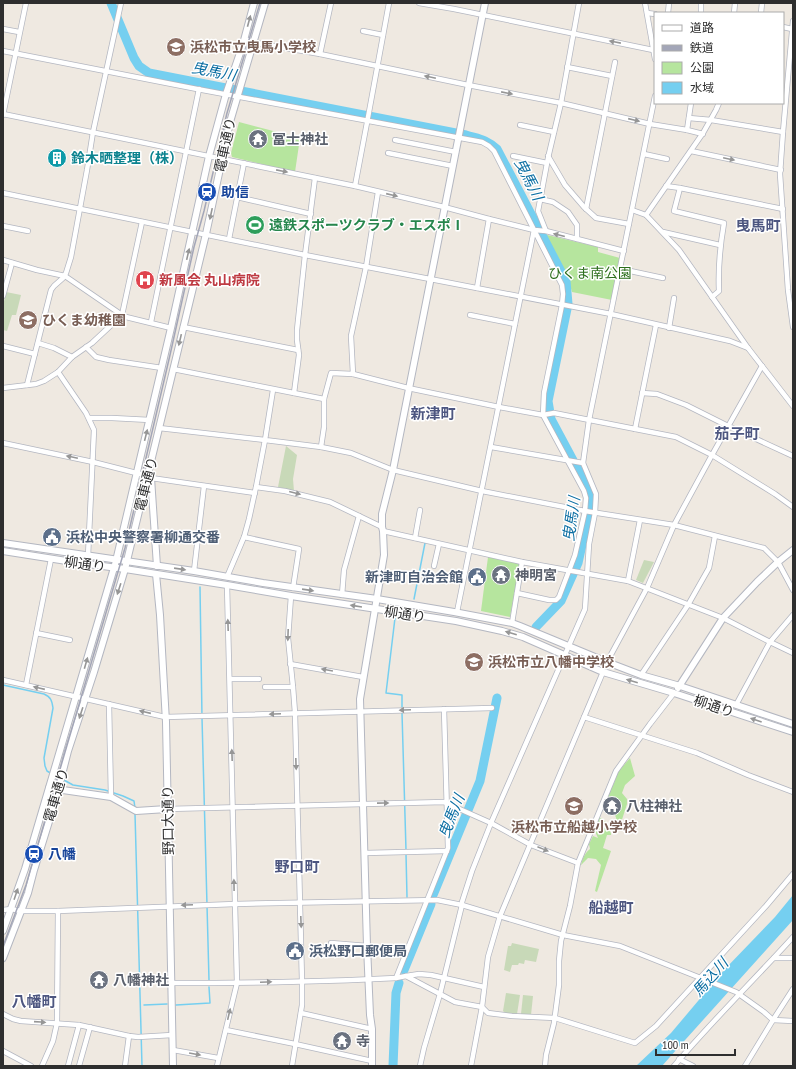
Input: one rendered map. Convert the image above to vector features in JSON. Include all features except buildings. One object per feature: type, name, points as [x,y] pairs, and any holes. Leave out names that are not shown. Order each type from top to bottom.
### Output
[{"type":"street","points":[[25,3],[3,114],[354,186],[624,251]]},
{"type":"street","points":[[117,3],[119,10]]},
{"type":"street","points":[[27,385],[51,290],[65,276],[71,257],[93,132],[121,3]]},
{"type":"street","name":"電車通り","points":[[3,931],[25,868],[116,561],[162,368],[209,156],[226,93],[254,3]]},
{"type":"street","name":"電車通り","points":[[3,958],[28,893],[68,752],[125,569],[150,477],[173,369],[206,234],[230,122],[240,87],[256,42],[265,3]]},
{"type":"street","points":[[320,54],[331,3]]},
{"type":"street","points":[[354,186],[370,112],[389,3]]},
{"type":"street","points":[[419,3],[573,34],[653,47],[645,3]]},
{"type":"street","points":[[226,1030],[295,1044],[372,1064],[372,1029],[368,980],[360,699],[384,554],[382,514],[485,3]]},
{"type":"street","points":[[544,231],[538,211],[548,156],[561,103],[579,3]]},
{"type":"street","points":[[647,13],[654,14]]},
{"type":"street","points":[[793,21],[790,59],[785,93],[780,170],[788,290],[793,327]]},
{"type":"street","points":[[3,29],[20,32]]},
{"type":"street","points":[[363,31],[383,35]]},
{"type":"street","points":[[244,39],[468,86],[561,103],[604,114],[703,134]]},
{"type":"street","points":[[3,51],[199,90],[238,95],[482,142],[494,151],[562,285],[565,306],[544,393],[545,414],[569,460],[586,498],[586,511],[576,555],[559,597],[556,600],[549,600],[517,593]]},
{"type":"street","points":[[784,58],[790,59]]},
{"type":"street","points":[[586,209],[615,62]]},
{"type":"street","points":[[567,67],[612,76]]},
{"type":"street","points":[[151,322],[199,90]]},
{"type":"street","points":[[420,1066],[440,994],[462,902],[472,871],[585,609],[586,574],[596,494],[580,462],[621,269],[654,102]]},
{"type":"street","points":[[687,130],[691,104]]},
{"type":"street","points":[[646,215],[703,134],[719,104]]},
{"type":"street","points":[[689,118],[711,120],[783,132]]},
{"type":"street","points":[[520,125],[554,132]]},
{"type":"street","points":[[395,140],[456,152]]},
{"type":"street","points":[[691,151],[780,170]]},
{"type":"street","points":[[388,153],[453,166]]},
{"type":"street","points":[[644,154],[667,159]]},
{"type":"street","points":[[513,156],[547,163]]},
{"type":"street","points":[[548,156],[565,185],[596,218],[629,224]]},
{"type":"street","points":[[229,239],[244,163]]},
{"type":"street","points":[[294,393],[299,355],[297,330],[305,255],[316,178]]},
{"type":"street","points":[[666,186],[783,209]]},
{"type":"street","points":[[680,188],[674,211],[724,223],[718,268],[719,291],[712,297]]},
{"type":"street","points":[[352,374],[351,336],[366,266],[378,192]]},
{"type":"street","points":[[3,193],[305,255],[611,314],[730,341],[748,348]]},
{"type":"street","points":[[237,197],[311,214]]},
{"type":"street","points":[[540,199],[553,202],[568,212],[577,225],[577,239]]},
{"type":"street","points":[[632,210],[646,215],[679,250],[748,348],[793,406]]},
{"type":"street","points":[[477,288],[489,219]]},
{"type":"street","points":[[3,388],[36,384],[44,381],[58,372],[72,357],[92,343],[122,315],[142,222]]},
{"type":"street","points":[[3,226],[28,231]]},
{"type":"street","points":[[457,612],[535,230]]},
{"type":"street","points":[[663,232],[720,245]]},
{"type":"street","points":[[3,260],[65,276],[126,317],[171,328]]},
{"type":"street","points":[[3,296],[12,263]]},
{"type":"street","points":[[621,269],[663,278]]},
{"type":"street","points":[[669,328],[674,298]]},
{"type":"street","points":[[470,315],[515,324]]},
{"type":"street","points":[[635,429],[656,325]]},
{"type":"street","points":[[183,327],[298,350]]},
{"type":"street","points":[[38,343],[54,348],[72,357]]},
{"type":"street","points":[[3,346],[35,354]]},
{"type":"street","points":[[86,347],[96,357],[162,368]]},
{"type":"street","points":[[607,662],[647,588],[674,526],[762,366]]},
{"type":"street","points":[[173,369],[324,399]]},
{"type":"street","points":[[58,372],[86,413],[94,430],[88,556]]},
{"type":"street","points":[[320,447],[324,427],[324,399],[331,373],[352,374],[408,388],[499,407],[545,414],[554,413],[676,437],[712,455],[775,494],[793,507]]},
{"type":"street","points":[[227,577],[244,537],[255,493],[273,390]]},
{"type":"street","points":[[642,392],[657,394],[686,405],[793,456]]},
{"type":"street","points":[[89,418],[150,420]]},
{"type":"street","points":[[160,428],[320,447],[351,453],[392,470],[482,491],[674,526],[764,548],[778,562],[793,590]]},
{"type":"street","points":[[3,443],[92,462],[150,477],[255,493]]},
{"type":"street","points":[[491,447],[580,462]]},
{"type":"street","points":[[150,477],[157,566]]},
{"type":"street","points":[[194,571],[204,486]]},
{"type":"street","points":[[256,487],[285,491],[330,502],[382,529],[415,538],[522,562],[628,581],[723,618],[793,653]]},
{"type":"street","points":[[415,538],[420,510]]},
{"type":"street","points":[[342,595],[344,570],[359,516]]},
{"type":"street","points":[[628,581],[640,520]]},
{"type":"street","points":[[641,674],[688,605],[709,568],[715,536]]},
{"type":"street","points":[[244,537],[299,549],[293,588]]},
{"type":"street","name":"柳通り","points":[[3,543],[116,561],[194,571],[293,588],[377,599],[457,612],[512,623],[607,662],[793,723]]},
{"type":"street","points":[[434,566],[439,544]]},
{"type":"street","points":[[545,1066],[559,986],[559,954],[561,941],[570,906],[578,863],[616,771],[641,735],[680,686],[723,618],[757,582],[793,550]]},
{"type":"street","name":"柳通り","points":[[3,551],[456,621],[502,631],[523,637],[603,672],[674,692],[793,732]]},
{"type":"street","points":[[26,685],[51,559]]},
{"type":"street","points":[[512,623],[522,562]]},
{"type":"street","name":"野口大通り","points":[[156,574],[165,717],[173,1066]]},
{"type":"street","points":[[218,1066],[218,1058],[237,983],[227,585]]},
{"type":"street","points":[[291,596],[288,638],[293,687],[298,805],[302,981],[302,1005],[292,1066]]},
{"type":"street","points":[[736,705],[770,642],[793,616]]},
{"type":"street","points":[[36,634],[70,640]]},
{"type":"street","points":[[290,664],[363,677]]},
{"type":"street","points":[[471,1066],[482,1007],[488,958],[500,916],[603,672]]},
{"type":"street","points":[[230,679],[259,679]]},
{"type":"street","points":[[3,680],[165,717],[492,708]]},
{"type":"street","points":[[264,688],[293,687]]},
{"type":"street","points":[[109,704],[111,797]]},
{"type":"street","points":[[396,978],[448,848],[444,709]]},
{"type":"street","points":[[584,717],[697,753],[793,792]]},
{"type":"street","points":[[49,788],[111,797],[136,811],[363,803],[445,802],[492,823],[531,845],[578,863]]},
{"type":"street","points":[[364,853],[447,851]]},
{"type":"street","points":[[406,976],[455,1002],[482,1007],[488,1012],[506,1016],[554,1018],[635,1043],[656,1026],[701,979],[793,874]]},
{"type":"street","points":[[3,910],[58,910],[366,900],[437,900],[462,905],[563,935],[620,946],[738,993],[764,1012],[772,1020],[793,1021]]},
{"type":"street","points":[[42,1066],[53,1040],[57,1024],[58,910]]},
{"type":"street","points":[[674,1066],[738,993],[793,937]]},
{"type":"street","points":[[331,943],[367,946]]},
{"type":"street","points":[[774,958],[793,958]]},
{"type":"street","points":[[171,983],[368,980],[396,978],[419,974],[484,987]]},
{"type":"street","points":[[745,1066],[772,1020],[793,989]]},
{"type":"street","points":[[301,1013],[372,1029]]},
{"type":"street","points":[[3,1014],[21,1021],[80,1025],[129,1036],[138,1037],[172,1035]]},
{"type":"street","points":[[68,1066],[80,1025]]},
{"type":"street","points":[[79,1066],[90,1027]]},
{"type":"street","points":[[125,1066],[129,1036]]},
{"type":"street","points":[[173,1050],[218,1058]]},
{"type":"street","points":[[3,1051],[31,1066]]},
{"type":"street","points":[[679,1059],[694,1066]]},
{"type":"green space","points":[[239,122],[300,138],[295,172],[232,157],[231,153]]},
{"type":"green space","name":"ひくま南公園","points":[[543,234],[598,247],[598,252],[620,258],[612,300],[572,292],[570,285]]},
{"type":"green space","points":[[6,292],[21,295],[16,315],[12,315],[7,331],[3,330],[3,306]]},
{"type":"green space","points":[[286,446],[297,455],[293,479],[294,491],[278,487]]},
{"type":"green space","points":[[488,557],[520,563],[510,617],[481,611]]},
{"type":"green space","points":[[644,560],[654,562],[643,583],[636,580]]},
{"type":"green space","points":[[630,758],[635,776],[625,785],[622,793],[627,799],[627,804],[619,829],[615,825],[615,816],[618,810],[617,801],[613,800],[609,804],[606,812],[604,809],[605,800],[618,772]]},
{"type":"green space","points":[[598,817],[603,819],[608,825],[611,835],[607,835],[603,848],[611,851],[597,892],[595,891],[601,865],[596,859],[588,858],[581,865],[584,856],[590,849],[589,844],[593,836],[598,838],[594,829]]},
{"type":"green space","points":[[512,943],[539,949],[536,962],[525,960],[524,964],[519,963],[518,965],[512,965],[510,972],[504,970],[508,946],[511,946]]},
{"type":"green space","points":[[506,993],[520,995],[517,1014],[505,1013],[503,1011]]},
{"type":"green space","points":[[523,995],[533,996],[531,1015],[521,1014]]},
{"type":"water","points":[[793,895],[793,920],[662,1066],[636,1066],[671,1033],[725,969],[775,917]]},
{"type":"waterway","name":"曳馬川","points":[[111,3],[134,58],[139,66],[149,73],[466,135],[486,141],[497,149],[566,281],[568,304],[548,401],[551,419],[589,490],[590,498],[590,508],[578,563],[561,601],[536,627]]},
{"type":"waterway","points":[[414,599],[425,543]]},
{"type":"waterway","points":[[200,587],[209,980]]},
{"type":"waterway","points":[[395,618],[386,693],[402,695],[402,707]]},
{"type":"waterway","points":[[3,685],[44,694],[51,700],[53,708],[44,758],[47,771],[52,774]]},
{"type":"waterway","name":"曳馬川","points":[[433,895],[480,781],[497,698]]},
{"type":"waterway","points":[[402,713],[406,850]]},
{"type":"waterway","points":[[62,779],[73,785],[105,790],[123,796],[134,801],[135,808]]},
{"type":"waterway","points":[[135,814],[142,1066]]},
{"type":"waterway","points":[[406,854],[407,897]]},
{"type":"waterway","name":"曳馬川","points":[[404,970],[431,904]]},
{"type":"waterway","name":"曳馬川","points":[[393,1066],[396,993],[399,983]]},
{"type":"waterway","points":[[176,1005],[210,1003],[209,987]]},
{"type":"waterway","points":[[144,1005],[167,1004]]},
{"type":"railway","points":[[3,946],[26,885],[125,548],[194,247],[227,113],[260,3]]},
{"type":"place","name":"浜松市立曳馬小学校","points":[[176,47]]},
{"type":"place","name":"冨士神社","points":[[258,139]]},
{"type":"place","name":"鈴木晒整理（株）","points":[[57,158]]},
{"type":"place","name":"助信","points":[[207,192]]},
{"type":"place","name":"遠鉄スポーツクラブ・エスポⅠ","points":[[255,225]]},
{"type":"place","name":"新風会 丸山病院","points":[[145,280]]},
{"type":"place","name":"ひくま幼稚園","points":[[28,320]]},
{"type":"place","name":"浜松中央警察署柳通交番","points":[[52,537]]},
{"type":"place","name":"神明宮","points":[[501,575]]},
{"type":"place","name":"新津町自治会館","points":[[477,577]]},
{"type":"place","name":"浜松市立八幡中学校","points":[[474,662]]},
{"type":"place","name":"浜松市立船越小学校","points":[[574,806]]},
{"type":"place","name":"八柱神社","points":[[612,806]]},
{"type":"place","name":"八幡","points":[[34,854]]},
{"type":"place","name":"浜松野口郵便局","points":[[295,951]]},
{"type":"place","name":"八幡神社","points":[[99,980]]},
{"type":"place","name":"寺","points":[[342,1041]]},
{"type":"district","name":"曳馬町","points":[[758,225]]},
{"type":"district","name":"新津町","points":[[433,413]]},
{"type":"district","name":"茄子町","points":[[737,433]]},
{"type":"district","name":"野口町","points":[[297,866]]},
{"type":"district","name":"船越町","points":[[611,907]]},
{"type":"district","name":"八幡町","points":[[34,1001]]},
{"type":"water label","name":"馬込川","points":[[710,977]]}]
